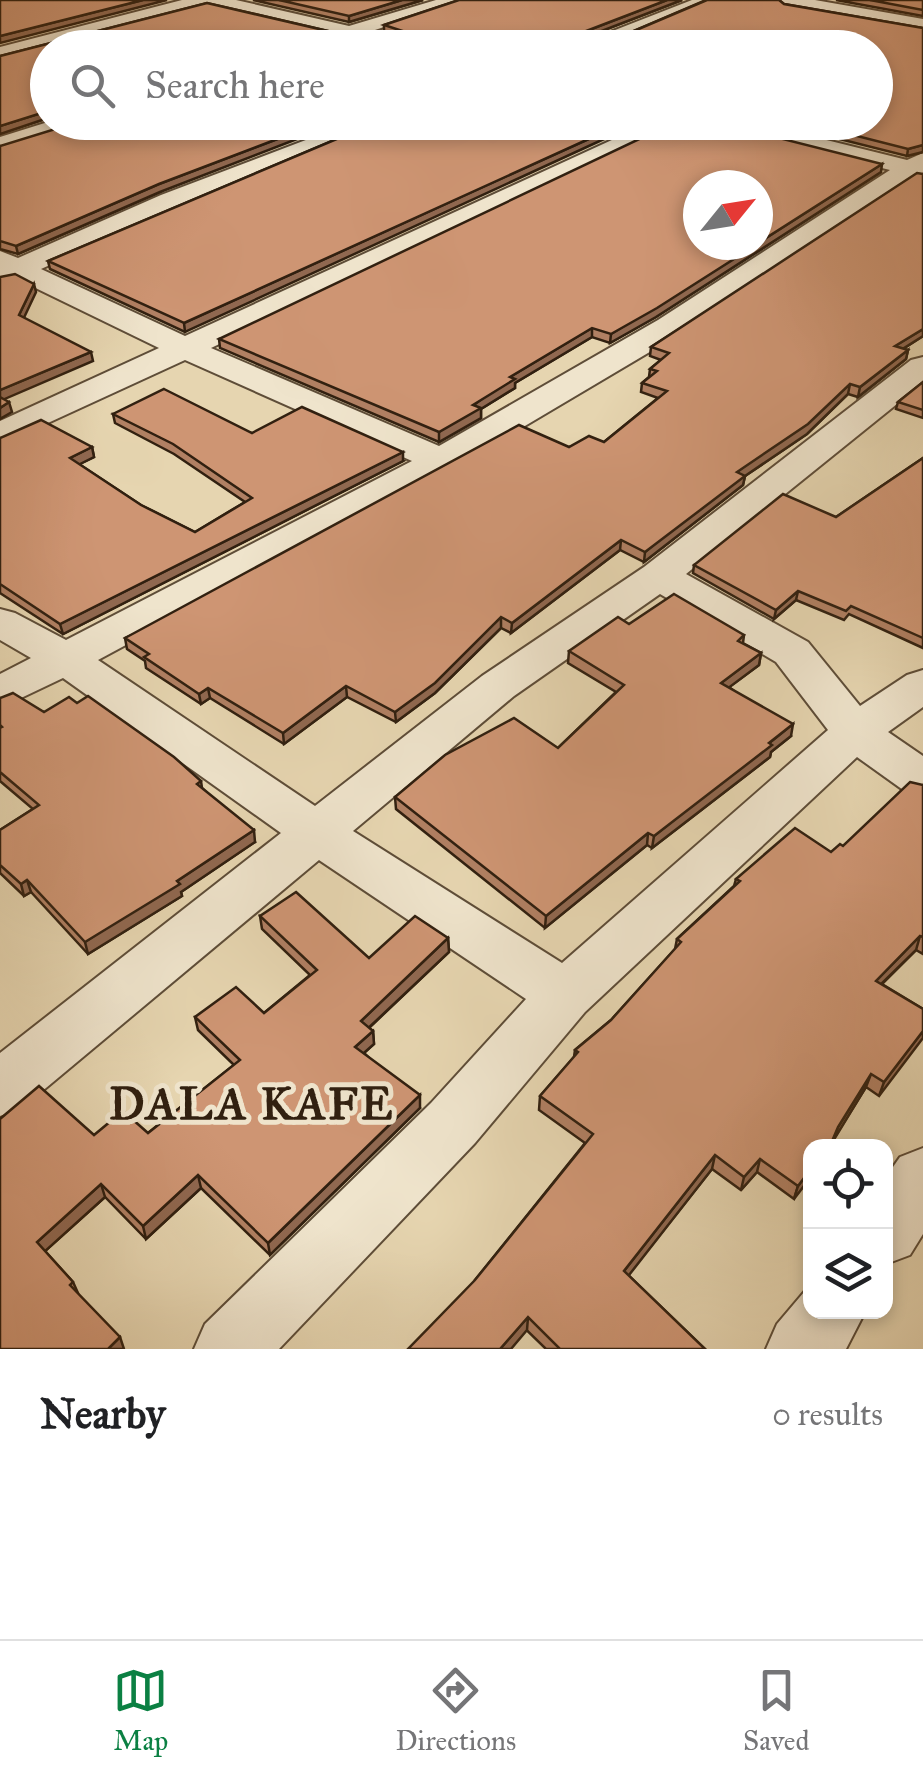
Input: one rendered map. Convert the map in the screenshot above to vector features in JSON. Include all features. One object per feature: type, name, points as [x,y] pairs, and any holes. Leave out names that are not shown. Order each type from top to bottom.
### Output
[{"type":"street","points":[[91,30],[204,0]]},
{"type":"street","points":[[212,0],[349,30]]},
{"type":"street","points":[[357,30],[456,0]]},
{"type":"street","points":[[628,30],[709,0]]},
{"type":"street","points":[[784,0],[923,25]]},
{"type":"street","points":[[879,30],[923,7]]},
{"type":"street","points":[[0,54],[30,46]]},
{"type":"street","points":[[0,145],[30,135]]},
{"type":"street","points":[[7,268],[329,140]]},
{"type":"street","points":[[0,434],[632,140]]},
{"type":"street","points":[[803,140],[919,166]]},
{"type":"street","points":[[0,694],[441,460],[668,328],[919,166]]},
{"type":"street","points":[[7,268],[441,460]]},
{"type":"street","points":[[0,1089],[498,686],[660,576],[923,367]]},
{"type":"street","points":[[660,576],[792,652],[855,732],[923,780]]},
{"type":"street","points":[[0,622],[65,658],[317,833],[565,996]]},
{"type":"street","points":[[230,1349],[453,1123],[565,996],[855,732],[923,686]]},
{"type":"street","points":[[888,1229],[923,1178]]},
{"type":"building","points":[[0,0],[143,0],[0,36]]},
{"type":"building","points":[[279,0],[402,0],[349,16]]},
{"type":"building","points":[[459,0],[667,0],[589,30],[399,30],[384,25]]},
{"type":"building","points":[[707,0],[779,0],[923,28],[923,145],[908,149],[873,140],[893,140],[893,30],[636,30]]},
{"type":"building","points":[[870,0],[923,0],[923,10]]},
{"type":"building","points":[[207,3],[323,30],[102,30]]},
{"type":"building","points":[[30,48],[30,117],[0,126],[0,56]]},
{"type":"building","points":[[30,137],[30,140],[275,140],[159,184],[16,246],[0,241],[0,146]]},
{"type":"building","points":[[334,140],[586,140],[184,323],[48,261]]},
{"type":"building","points":[[637,140],[787,140],[882,164],[773,233],[773,170],[683,170],[683,260],[732,260],[611,334],[592,328],[510,377],[515,379],[473,405],[481,408],[439,432],[219,339]]},
{"type":"building","points":[[917,173],[923,174],[923,329],[895,346],[908,350],[860,387],[850,384],[808,424],[737,472],[745,476],[645,552],[621,540],[512,623],[501,617],[435,683],[395,712],[346,686],[283,733],[208,688],[199,694],[144,657],[149,654],[125,638],[519,425],[569,447],[589,436],[604,442],[667,391],[642,383],[657,371],[650,369],[669,353],[651,347]]},
{"type":"building","points":[[15,274],[34,284],[19,315],[91,352],[0,390],[0,277]]},
{"type":"building","points":[[923,382],[923,410],[898,402]]},
{"type":"building","points":[[164,389],[252,433],[302,407],[403,452],[60,624],[0,584],[0,438],[41,420],[92,447],[70,458],[141,505],[195,532],[252,498],[173,444],[113,414]]},
{"type":"building","points":[[923,458],[923,638],[851,606],[846,611],[798,591],[776,610],[694,565],[783,494],[836,517]]},
{"type":"building","points":[[674,594],[744,635],[738,641],[761,653],[721,683],[793,724],[769,743],[772,745],[654,836],[648,833],[546,916],[395,797],[445,755],[514,718],[558,748],[624,685],[569,651],[618,617],[629,624]]},
{"type":"building","points":[[13,693],[44,712],[69,697],[77,703],[88,696],[174,757],[201,781],[197,784],[254,830],[177,881],[180,884],[85,942],[27,880],[21,884],[0,865],[0,830],[39,805],[0,772],[0,698]]},
{"type":"building","points":[[910,782],[923,785],[923,937],[876,981],[923,1009],[923,1031],[884,1082],[871,1074],[833,1139],[803,1139],[803,1179],[798,1186],[760,1159],[744,1177],[715,1155],[624,1271],[705,1349],[560,1349],[528,1317],[500,1349],[408,1349],[475,1280],[593,1134],[540,1096],[578,1052],[575,1050],[611,1020],[681,942],[677,939],[740,881],[736,879],[795,828],[831,852],[840,844],[843,846]]},
{"type":"building","points":[[296,892],[369,958],[415,916],[448,938],[361,1021],[373,1031],[355,1047],[420,1095],[268,1243],[198,1175],[143,1226],[101,1184],[37,1242],[73,1282],[70,1285],[120,1337],[108,1349],[0,1349],[0,1119],[39,1086],[94,1135],[123,1111],[148,1133],[240,1060],[195,1017],[236,987],[264,1013],[317,970],[260,916]]},
{"type":"district","name":"DALA KAFE","points":[[252,1103]]}]
